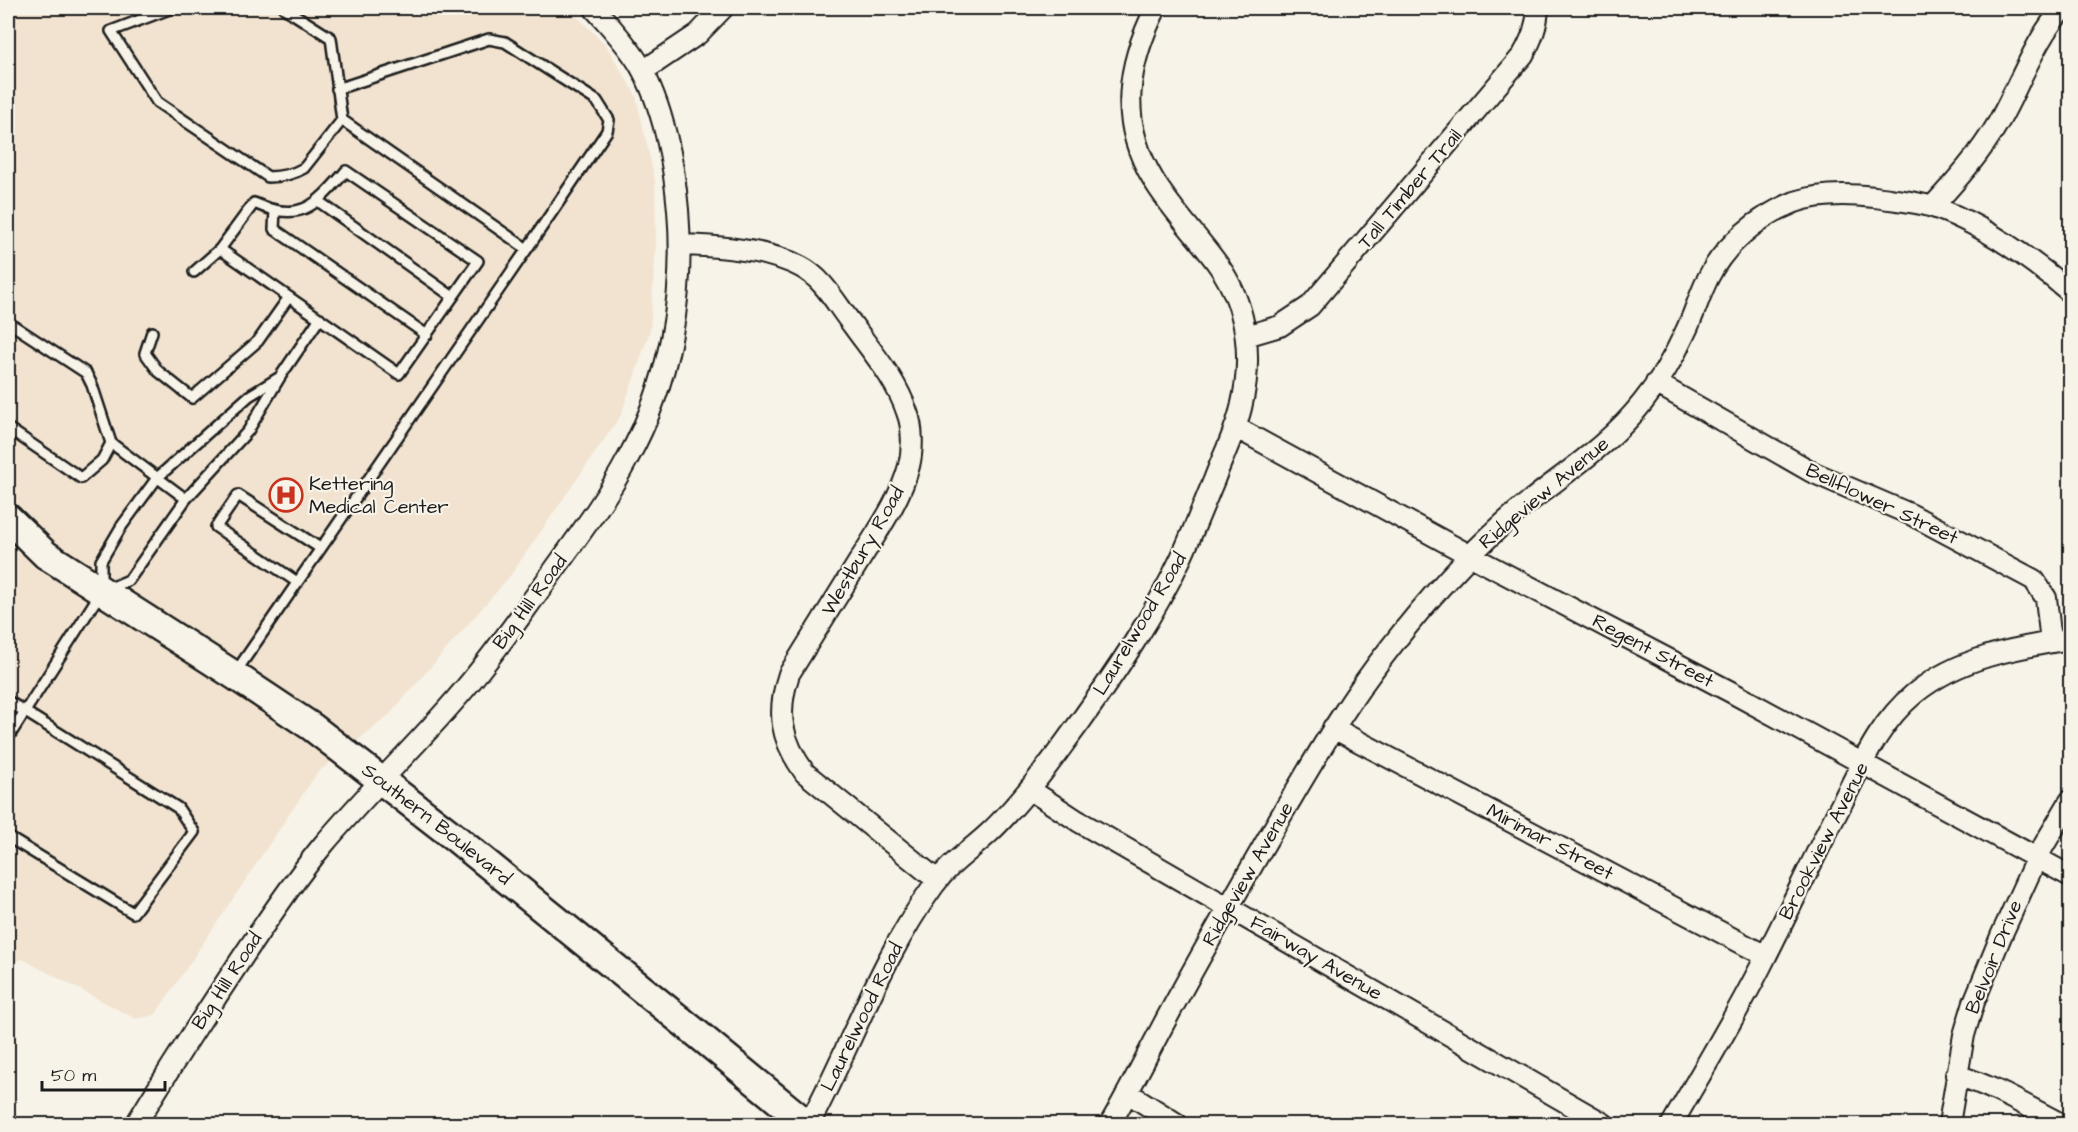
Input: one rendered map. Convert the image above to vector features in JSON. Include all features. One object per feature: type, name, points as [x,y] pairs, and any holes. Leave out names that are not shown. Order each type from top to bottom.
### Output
[{"type":"street","name":"Big Hill Road","points":[[136,1125],[266,922],[321,847],[465,689],[578,537],[628,460],[646,421],[674,330],[681,245],[676,179],[667,138],[643,71],[616,33],[594,8]]},
{"type":"street","points":[[643,71],[698,34],[723,8]]},
{"type":"street","name":"Laurelwood Road","points":[[808,1125],[885,964],[937,880],[956,859],[990,832],[1029,789],[1108,682],[1163,594],[1199,518],[1235,427],[1247,378],[1246,336],[1243,320],[1234,295],[1220,268],[1154,181],[1134,138],[1129,98],[1131,74],[1138,48],[1156,8]]},
{"type":"street","name":"Tall Timber Trail","points":[[1246,336],[1280,326],[1310,306],[1523,56],[1532,39],[1537,23],[1538,8]]},
{"type":"street","points":[[1932,207],[1979,152],[1997,124],[2060,9]]},
{"type":"street","name":"Ridgeview Avenue","points":[[1110,1125],[1228,908],[1356,692],[1423,607],[1471,556],[1504,523],[1589,458],[1643,403],[1686,331],[1709,277],[1721,257],[1753,225],[1772,213],[1809,198],[1836,195],[1863,196],[1918,203],[1954,215],[2012,247],[2070,292]]},
{"type":"street","name":"Westbury Road","points":[[681,245],[702,245],[770,255],[787,260],[811,273],[833,297],[889,374],[908,414],[911,455],[902,486],[883,522],[789,674],[781,709],[786,742],[805,773],[937,880]]},
{"type":"street","name":"Bellflower Street","points":[[1656,383],[1812,472],[1912,515],[2034,580],[2046,598],[2051,642]]},
{"type":"street","name":"Regent Street","points":[[1235,427],[1471,556],[2070,876]]},
{"type":"street","name":"Southern Boulevard","points":[[8,518],[46,555],[312,727],[700,1036],[808,1125]]},
{"type":"street","name":"Southern Boulevard","points":[[8,541],[46,555]]},
{"type":"street","points":[[2051,642],[2070,639]]},
{"type":"street","name":"Brookview Avenue","points":[[1672,1125],[1741,1005],[1862,763],[1889,718],[1914,694],[1942,675],[1987,656],[2051,642]]},
{"type":"street","name":"Mirimar Street","points":[[1333,729],[1766,957]]},
{"type":"street","name":"Fairway Avenue","points":[[1029,789],[1078,821],[1604,1125]]},
{"type":"street","name":"Belvoir Drive","points":[[1949,1125],[1964,1035],[1974,1002],[2037,857],[2070,801]]},
{"type":"street","points":[[1956,1075],[2002,1092],[2061,1125]]},
{"type":"street","points":[[1128,1093],[1177,1125]]},
{"type":"lane","points":[[172,8],[111,31],[157,102],[268,177],[281,177],[304,168],[342,120],[331,38],[284,8]]},
{"type":"lane","points":[[234,675],[607,131],[609,120],[597,101],[505,42],[489,39],[338,89]]},
{"type":"lane","points":[[342,120],[527,249]]},
{"type":"lane","points":[[194,272],[220,249],[254,203],[289,213],[304,210],[318,201],[346,171],[478,261],[399,374],[220,249]]},
{"type":"lane","points":[[318,201],[453,297]]},
{"type":"lane","points":[[275,210],[274,229],[427,335]]},
{"type":"lane","points":[[152,332],[145,353],[158,371],[192,398],[258,341],[289,297]]},
{"type":"lane","points":[[8,738],[102,592],[129,580],[186,499],[248,431],[280,377],[321,318]]},
{"type":"lane","points":[[8,322],[86,373],[111,443],[186,499]]},
{"type":"lane","points":[[102,592],[101,561],[121,527],[157,478],[249,396],[280,377]]},
{"type":"lane","points":[[8,428],[81,478],[102,459],[111,443]]},
{"type":"lane","points":[[297,582],[216,527],[238,495],[320,548]]},
{"type":"lane","points":[[8,701],[178,808],[194,832],[132,913],[8,837]]},
{"type":"shaded area","name":"Kettering Medical Center","points":[[8,8],[568,8],[606,45],[636,96],[655,181],[656,243],[650,331],[621,415],[510,576],[389,715],[317,773],[155,1015],[136,1019],[22,959],[8,963]]},
{"type":"place","name":"Kettering Medical Center","points":[[286,495]]}]
